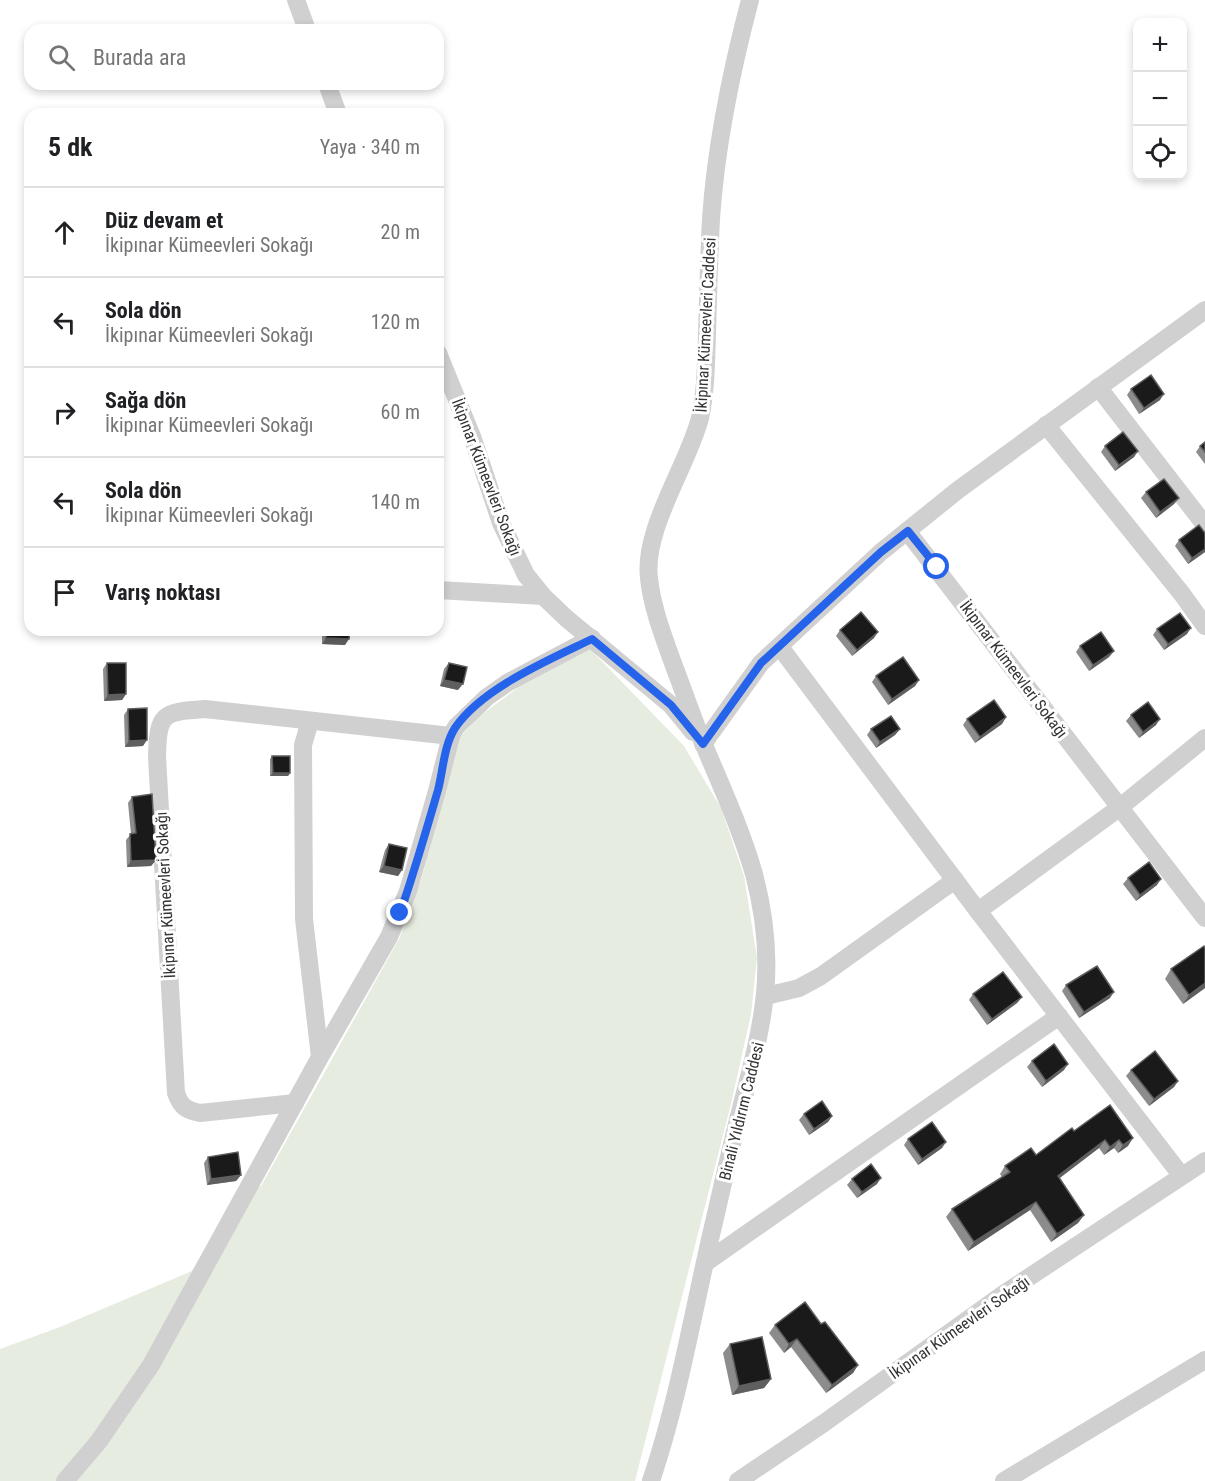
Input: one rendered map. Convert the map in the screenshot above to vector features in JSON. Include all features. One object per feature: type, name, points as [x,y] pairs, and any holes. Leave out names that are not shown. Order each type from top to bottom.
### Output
[{"type":"street","points":[[296,0],[305,24]]},
{"type":"street","name":"İkipınar Kümeevleri Caddesi","points":[[703,744],[654,604],[648,576],[649,555],[659,521],[699,419],[706,363],[714,183],[732,69],[750,0]]},
{"type":"street","points":[[329,90],[336,108]]},
{"type":"street","points":[[703,744],[761,663],[881,552],[958,490],[1205,310]]},
{"type":"street","name":"İkipınar Kümeevleri Sokağı","points":[[444,368],[473,439],[501,522],[513,552],[526,575],[543,597],[671,705],[703,744]]},
{"type":"street","points":[[1098,387],[1205,525]]},
{"type":"street","points":[[1046,425],[1182,594],[1205,626]]},
{"type":"street","name":"İkipınar Kümeevleri Sokağı","points":[[908,531],[1205,918]]},
{"type":"street","points":[[444,590],[543,597]]},
{"type":"street","points":[[65,1481],[99,1441],[151,1365],[388,937],[400,913],[451,736],[456,727],[487,697],[507,683],[592,639]]},
{"type":"street","points":[[780,647],[978,911],[1181,1175]]},
{"type":"street","name":"İkipınar Kümeevleri Sokağı","points":[[295,1104],[200,1113],[187,1110],[180,1103],[175,1081],[157,757],[158,730],[161,720],[170,714],[205,709],[451,736]]},
{"type":"street","points":[[310,721],[303,745],[304,919],[321,1057]]},
{"type":"street","points":[[978,911],[1119,808],[1205,738]]},
{"type":"street","name":"Binali Yıldırım Caddesi","points":[[651,1481],[679,1383],[754,1059],[766,996],[767,945],[763,912],[754,874],[726,793],[703,744]]},
{"type":"street","points":[[766,996],[799,988],[821,976],[955,880]]},
{"type":"street","points":[[705,1263],[1059,1016]]},
{"type":"street","name":"İkipınar Kümeevleri Sokağı","points":[[738,1481],[824,1423],[1002,1295],[1205,1161]]},
{"type":"street","points":[[1004,1481],[1205,1360]]},
{"type":"shaded area","points":[[590,649],[684,746],[721,808],[744,876],[757,958],[751,1014],[731,1104],[635,1481],[0,1481],[0,1349],[60,1327],[192,1271],[241,1188],[261,1186],[399,939],[421,880],[459,738],[481,715],[519,687]]},
{"type":"building","points":[[1151,375],[1164,394],[1144,408],[1131,389]]},
{"type":"building","points":[[1123,432],[1138,451],[1119,465],[1105,446]]},
{"type":"building","points":[[1205,442],[1205,452],[1200,446]]},
{"type":"building","points":[[1164,479],[1179,498],[1160,512],[1146,492]]},
{"type":"building","points":[[1199,525],[1205,533],[1205,549],[1192,558],[1179,540]]},
{"type":"building","points":[[861,612],[878,632],[857,650],[840,630]]},
{"type":"building","points":[[1180,613],[1191,628],[1168,644],[1157,629]]},
{"type":"building","points":[[1101,632],[1114,651],[1093,665],[1080,646]]},
{"type":"building","points":[[326,636],[349,636],[349,639],[326,638]]},
{"type":"building","points":[[903,657],[919,680],[892,699],[876,676]]},
{"type":"building","points":[[107,663],[126,663],[126,694],[108,695]]},
{"type":"building","points":[[449,663],[467,667],[463,684],[444,680]]},
{"type":"building","points":[[994,700],[1006,717],[980,737],[967,719]]},
{"type":"building","points":[[1148,702],[1160,719],[1143,732],[1131,715]]},
{"type":"building","points":[[147,708],[147,740],[129,741],[128,709]]},
{"type":"building","points":[[891,716],[900,729],[880,742],[871,729]]},
{"type":"building","points":[[272,756],[290,756],[290,773],[273,773]]},
{"type":"building","points":[[152,794],[156,860],[131,861],[130,834],[136,833],[132,797]]},
{"type":"building","points":[[389,844],[407,848],[402,870],[384,866]]},
{"type":"building","points":[[1149,862],[1161,879],[1140,895],[1128,878]]},
{"type":"building","points":[[1204,946],[1205,983],[1189,995],[1171,969]]},
{"type":"building","points":[[1097,966],[1114,992],[1084,1012],[1066,985]]},
{"type":"building","points":[[1003,972],[1022,997],[992,1019],[973,994]]},
{"type":"building","points":[[1054,1044],[1068,1064],[1046,1081],[1032,1061]]},
{"type":"building","points":[[1155,1051],[1178,1081],[1154,1099],[1131,1070]]},
{"type":"building","points":[[822,1101],[832,1116],[814,1129],[804,1114]]},
{"type":"building","points":[[1110,1105],[1133,1138],[1123,1145],[1119,1140],[1110,1147],[1105,1140],[1058,1176],[1084,1215],[1057,1234],[1036,1202],[974,1242],[952,1209],[1010,1172],[1005,1166],[1031,1148],[1036,1155],[1072,1128],[1074,1131]]},
{"type":"building","points":[[932,1122],[946,1142],[922,1159],[908,1139]]},
{"type":"building","points":[[238,1152],[241,1175],[211,1179],[208,1157]]},
{"type":"building","points":[[871,1164],[881,1178],[862,1192],[852,1179]]},
{"type":"building","points":[[805,1302],[821,1324],[825,1322],[858,1365],[832,1385],[797,1339],[789,1344],[775,1325]]},
{"type":"building","points":[[762,1337],[771,1379],[739,1386],[730,1344]]},
{"type":"route","points":[[400,913],[451,736],[466,716],[507,683],[592,639],[671,705],[703,744],[761,663],[881,552],[908,531],[937,567]]}]
